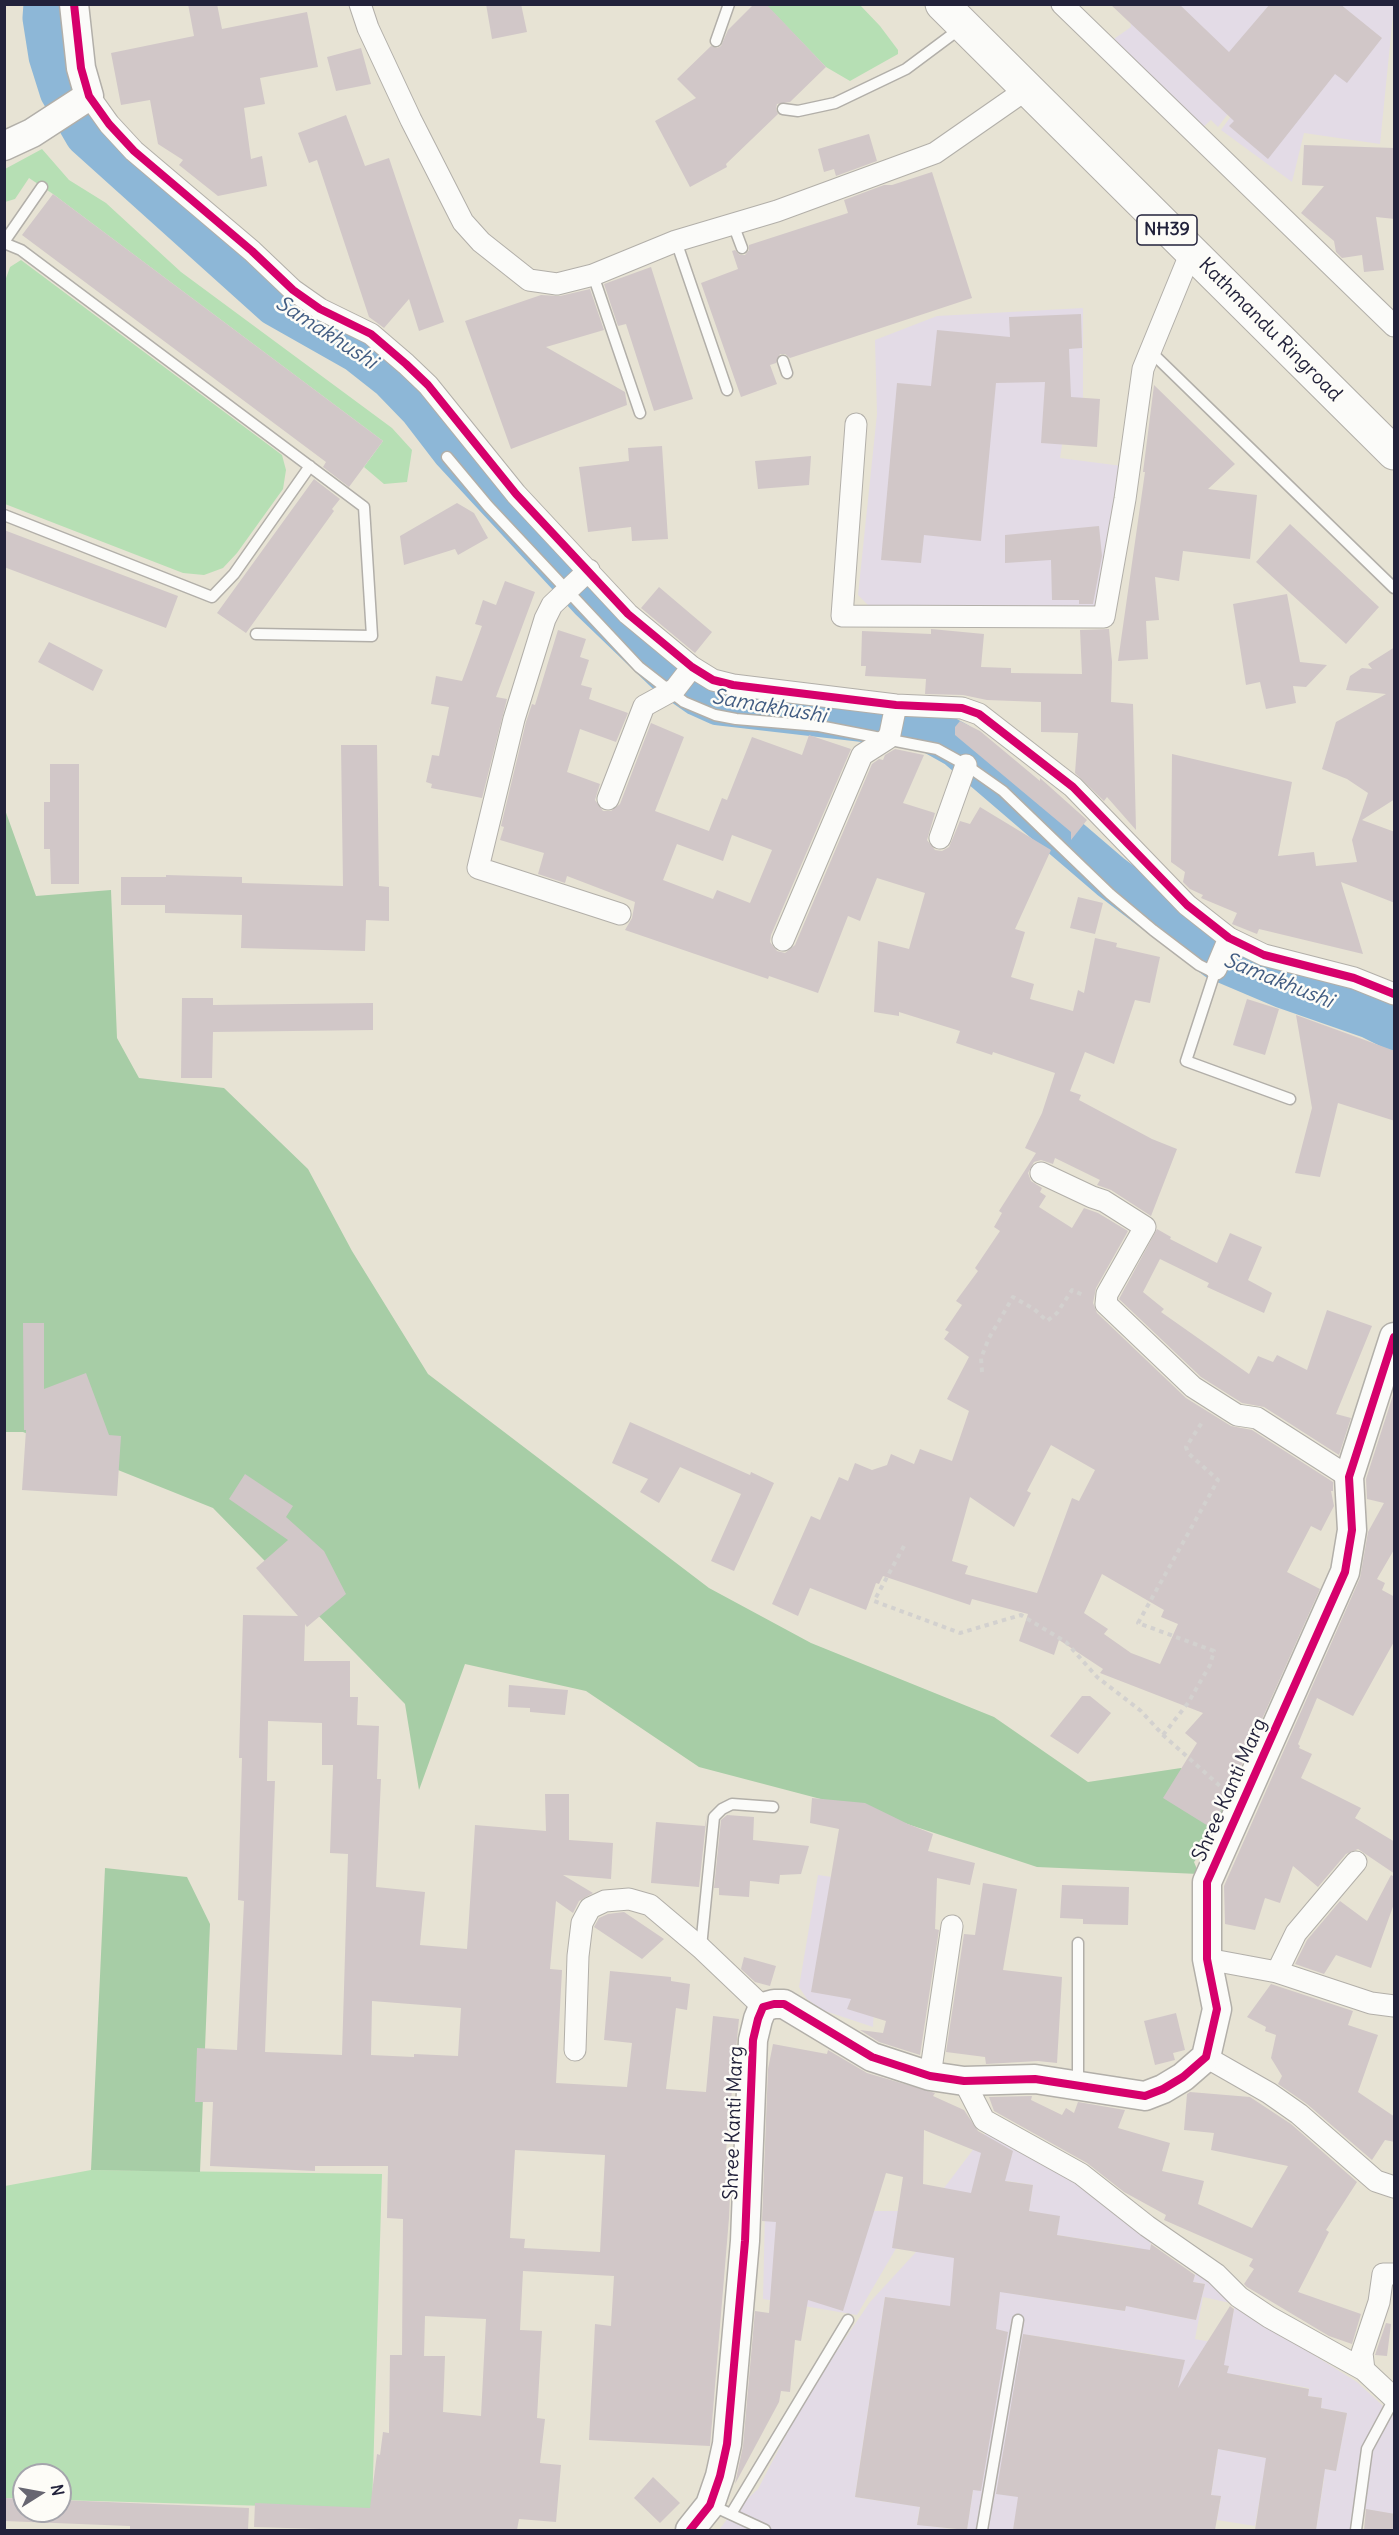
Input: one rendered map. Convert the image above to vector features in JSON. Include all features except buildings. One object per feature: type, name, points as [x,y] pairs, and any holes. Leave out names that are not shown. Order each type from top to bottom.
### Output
[{"type":"highway","name":"Kathmandu Ringroad","points":[[953,15],[1395,453]]},
{"type":"street","points":[[74,4],[84,100],[134,151],[252,251],[293,290],[320,309],[370,334],[414,371],[428,385],[516,494],[577,580],[628,614],[681,680]]},
{"type":"street","points":[[360,4],[368,28],[392,79],[463,222],[481,242],[529,280],[557,284],[593,275],[676,241],[777,211],[935,153],[1027,89]]},
{"type":"street","points":[[1062,4],[1395,326]]},
{"type":"street","points":[[4,146],[32,133],[84,100]]},
{"type":"street","points":[[856,424],[842,616],[1104,617],[1125,499],[1143,369],[1191,252]]},
{"type":"street","points":[[577,580],[552,605],[542,630],[511,730],[478,868],[620,914]]},
{"type":"street","points":[[608,799],[644,706],[681,680],[713,680],[892,723],[962,708],[979,714],[1073,786],[1187,905],[1228,943],[1264,955],[1353,978],[1395,994]]},
{"type":"street","points":[[783,940],[862,755],[892,723]]},
{"type":"street","points":[[940,838],[966,765]]},
{"type":"street","points":[[1216,971],[1228,943]]},
{"type":"street","points":[[1041,1173],[1104,1201],[1145,1227],[1107,1294],[1106,1304],[1193,1387],[1237,1415],[1257,1418],[1348,1477]]},
{"type":"street","name":"Shree Kanti Marg","points":[[1206,2057],[1217,2009],[1207,1959],[1206,1882],[1345,1572],[1352,1530],[1348,1477],[1389,1375],[1395,1337]]},
{"type":"street","points":[[1277,1972],[1296,1934],[1327,1893],[1356,1862]]},
{"type":"street","points":[[575,2050],[578,1956],[582,1923],[590,1908],[605,1901],[629,1899],[650,1905],[701,1948],[763,2007],[784,2004],[872,2057],[930,2076],[964,2081],[1035,2079],[1145,2096],[1183,2077],[1206,2057],[1269,2092],[1299,2114],[1376,2181],[1395,2187]]},
{"type":"street","points":[[930,2076],[952,1926]]},
{"type":"street","points":[[1207,1959],[1277,1972],[1371,2003],[1395,2006]]},
{"type":"street","name":"Shree Kanti Marg","points":[[690,2530],[721,2510],[720,2476],[727,2444],[745,2241],[753,2040],[763,2007]]},
{"type":"street","points":[[964,2081],[984,2120],[1081,2174],[1147,2226],[1216,2274],[1239,2297],[1269,2317],[1364,2370],[1395,2399]]},
{"type":"street","points":[[1364,2370],[1362,2353],[1378,2302],[1383,2274],[1395,2274]]},
{"type":"lane","points":[[716,41],[729,4]]},
{"type":"lane","points":[[783,109],[798,111],[835,103],[906,69],[953,15]]},
{"type":"lane","points":[[42,187],[4,242],[21,250],[364,507],[372,636],[256,634]]},
{"type":"lane","points":[[733,224],[742,248]]},
{"type":"lane","points":[[676,241],[727,390]]},
{"type":"lane","points":[[593,275],[640,413]]},
{"type":"lane","points":[[1150,351],[1395,588]]},
{"type":"lane","points":[[783,361],[787,374]]},
{"type":"lane","points":[[447,457],[488,506],[577,580],[639,667],[681,680],[684,702],[715,715],[770,723],[819,726],[892,723],[966,765],[1012,799],[1127,909],[1190,958],[1216,971],[1186,1061],[1290,1099]]},
{"type":"lane","points":[[4,515],[212,597],[234,574],[310,466]]},
{"type":"lane","points":[[701,1948],[714,1817],[722,1809],[732,1804],[773,1807]]},
{"type":"lane","points":[[1078,1943],[1078,2085]]},
{"type":"lane","points":[[765,2530],[721,2510],[848,2320]]},
{"type":"lane","points":[[982,2530],[1018,2320]]},
{"type":"lane","points":[[1356,2530],[1368,2449],[1395,2399]]},
{"type":"path","points":[[982,1372],[981,1358],[988,1338],[1013,1298],[1034,1309],[1047,1321],[1056,1313],[1072,1290],[1106,1304]]},
{"type":"path","points":[[1163,1735],[1188,1702],[1210,1665],[1214,1651],[1138,1623],[1218,1480],[1188,1454],[1186,1448],[1215,1402]]},
{"type":"path","points":[[904,1546],[874,1601],[960,1633],[1021,1615],[1066,1642],[1097,1677],[1141,1712],[1163,1735],[1241,1804]]},
{"type":"shaded area","points":[[1128,5],[1310,5],[1218,127],[1211,120],[1200,130],[1111,41],[1131,27]]},
{"type":"shaded area","points":[[1312,5],[1394,5],[1380,144],[1304,133],[1292,182],[1221,130]]},
{"type":"shaded area","points":[[1083,308],[1083,412],[1067,412],[1060,458],[1122,466],[1102,608],[870,607],[858,595],[877,414],[875,340],[937,316]]},
{"type":"shaded area","points":[[818,1875],[867,1882],[875,1985],[873,2027],[822,2010],[807,1999],[799,1987]]},
{"type":"shaded area","points":[[991,2126],[1075,2174],[1277,2332],[1357,2382],[1394,2416],[1394,2514],[1363,2509],[1360,2530],[1316,2530],[1324,2478],[1265,2469],[1255,2526],[1217,2520],[1221,2497],[1211,2495],[1222,2422],[1148,2410],[1157,2355],[1029,2335],[1106,2511],[1103,2530],[1077,2530],[1078,2525],[1016,2516],[1013,2530],[967,2530],[997,2330],[925,2303],[885,2297],[855,2497],[893,2503],[898,2469],[925,2473],[917,2524],[956,2530],[719,2530],[731,2514],[758,2489],[808,2393],[870,2302],[916,2252],[924,2218]],"holes":[[[1007,2181],[1033,2185],[1029,2211],[1057,2235],[1135,2247],[1125,2311],[1020,2295],[999,2225]],[[1151,2242],[1196,2273],[1193,2280],[1148,2270]],[[1141,2273],[1205,2284],[1196,2320],[1136,2308]],[[1203,2297],[1235,2304],[1227,2345],[1195,2339]],[[1239,2375],[1309,2388],[1308,2396],[1322,2398],[1321,2408],[1347,2413],[1336,2471],[1224,2450]]]},
{"type":"shaded area","points":[[765,2211],[910,2211],[908,2228],[857,2315],[763,2299]]},
{"type":"green space","points":[[766,5],[860,5],[880,26],[898,50],[898,54],[850,81],[826,67]]},
{"type":"green space","points":[[42,149],[69,180],[106,203],[181,272],[392,428],[412,450],[407,482],[384,484],[364,467],[383,441],[53,194],[29,178],[15,199],[5,202],[5,169]]},
{"type":"green space","points":[[21,260],[282,455],[286,470],[283,489],[237,553],[223,568],[204,575],[183,573],[5,504],[5,281],[10,267]]},
{"type":"green space","points":[[4,807],[36,896],[111,890],[117,1038],[139,1078],[224,1088],[308,1169],[352,1251],[428,1374],[709,1588],[811,1643],[994,1717],[1088,1782],[1181,1768],[1237,1805],[1194,1862],[1199,1874],[1037,1867],[874,1813],[699,1767],[586,1691],[465,1664],[419,1790],[405,1704],[213,1508],[23,1432],[5,1432]]},
{"type":"green space","points":[[105,1868],[187,1877],[210,1924],[200,2172],[91,2170]]},
{"type":"green space","points":[[91,2170],[382,2174],[372,2509],[72,2500],[72,2463],[12,2463],[12,2498],[5,2498],[5,2186]]},
{"type":"waterway","name":"Samakhushi","points":[[46,4],[45,18],[51,56],[62,91],[87,134],[276,304],[359,351],[392,377],[421,407],[454,450],[591,598],[669,673],[699,694],[719,703],[901,724],[932,731],[957,745],[1111,877],[1218,958],[1284,986],[1370,1016],[1394,1028]]},
{"type":"cycle path","points":[[74,4],[81,68],[89,96],[109,124],[134,151],[252,251],[293,290],[320,309],[371,334],[406,364],[428,385],[516,494],[628,614],[692,667],[713,680],[733,685],[896,705],[962,708],[979,714],[1073,787],[1187,905],[1229,938],[1264,955],[1354,978],[1394,994]]},
{"type":"cycle path","points":[[690,2530],[710,2505],[720,2476],[727,2444],[745,2241],[753,2040],[763,2007],[784,2004],[872,2057],[930,2076],[964,2081],[1035,2079],[1145,2096],[1183,2077],[1206,2057],[1217,2009],[1207,1959],[1207,1882],[1345,1572],[1352,1530],[1349,1477],[1394,1337]]}]
